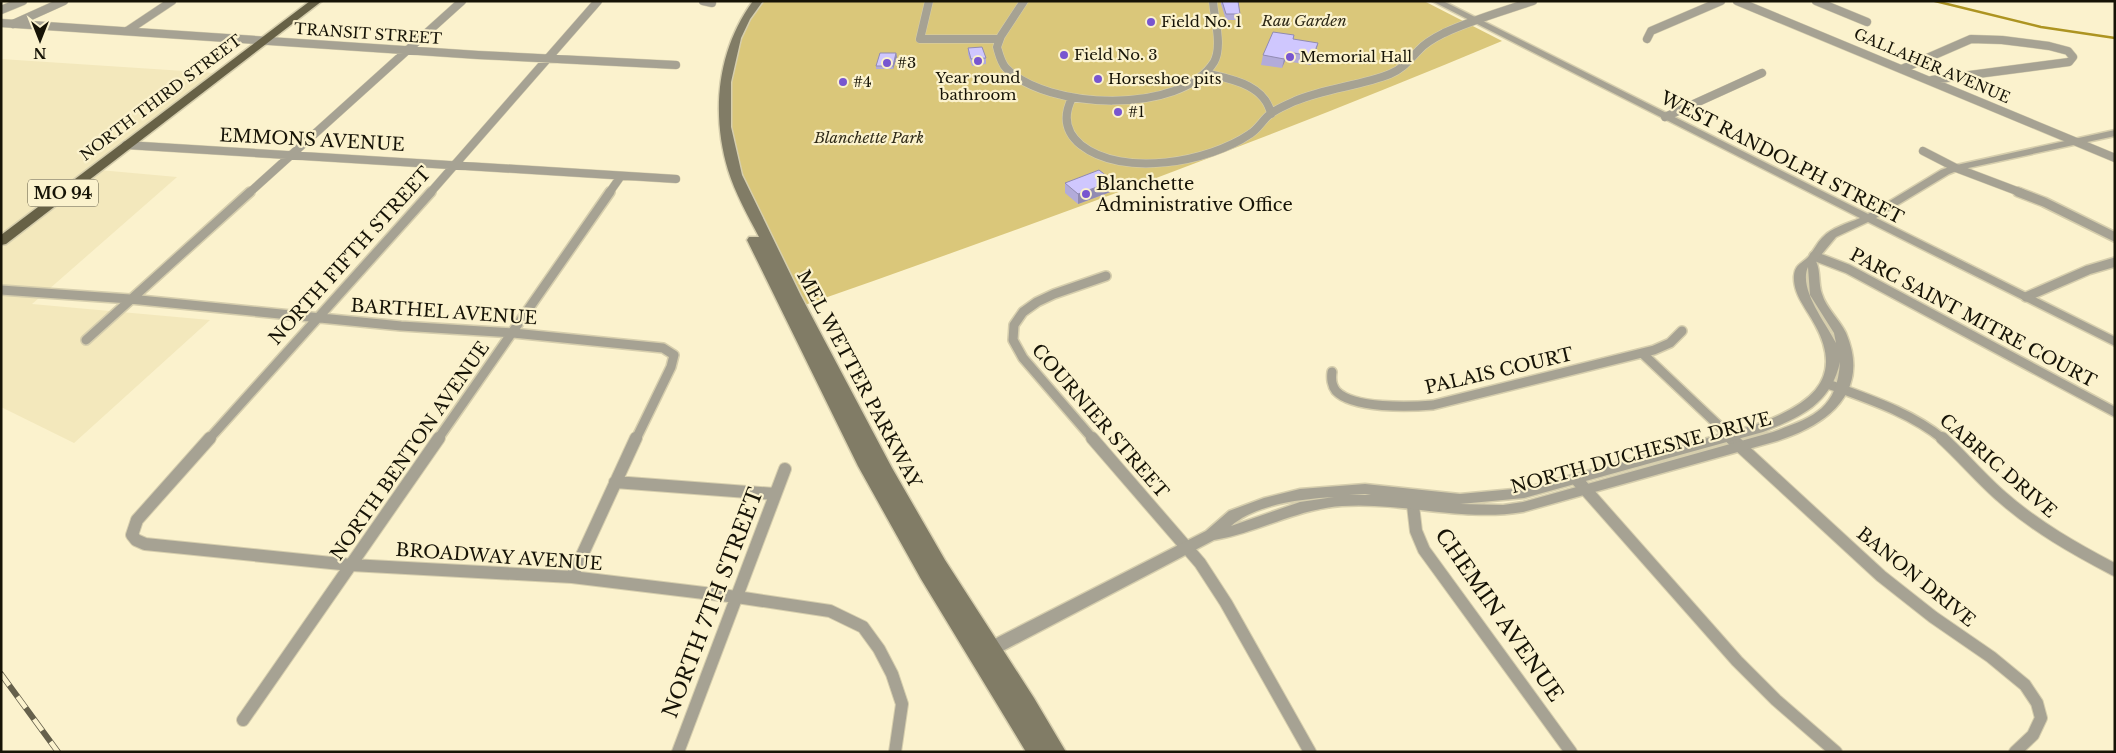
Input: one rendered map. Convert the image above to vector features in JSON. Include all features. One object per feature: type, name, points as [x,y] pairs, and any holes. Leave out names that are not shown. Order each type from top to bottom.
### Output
[{"type":"main road","name":"NORTH THIRD STREET","points":[[1,241],[264,40],[318,1]]},
{"type":"main road","name":"MEL WETTER PARKWAY","points":[[750,1],[741,11],[727,37],[720,62],[715,118],[724,173],[866,466],[927,574],[1037,752]]},
{"type":"main road","name":"MEL WETTER PARKWAY","points":[[758,1],[748,12],[735,37],[728,62],[724,117],[734,171],[773,254],[878,461],[940,566],[994,648],[1056,752]]},
{"type":"street","points":[[1,10],[23,1]]},
{"type":"street","points":[[1,29],[64,1]]},
{"type":"street","points":[[127,31],[172,1]]},
{"type":"street","points":[[86,340],[462,1]]},
{"type":"street","name":"NORTH FIFTH STREET","points":[[132,535],[137,520],[455,165],[598,1]]},
{"type":"street","points":[[703,1],[712,3]]},
{"type":"street","points":[[929,1],[920,39],[999,40]]},
{"type":"street","points":[[1024,1],[999,40],[997,47],[1006,69],[1019,79],[1035,87],[1072,98],[1122,100],[1155,96],[1178,90],[1199,80],[1213,63],[1218,51],[1213,1]]},
{"type":"street","name":"WEST RANDOLPH STREET","points":[[1436,1],[2115,342]]},
{"type":"street","points":[[1072,98],[1065,118],[1068,130],[1076,140],[1093,153],[1117,162],[1143,164],[1172,162],[1234,144],[1252,134],[1271,114],[1300,99],[1392,74],[1404,67],[1420,48],[1443,33],[1533,1]]},
{"type":"street","points":[[1647,39],[1651,31],[1721,1]]},
{"type":"street","name":"GALLAHER AVENUE","points":[[1737,1],[2115,158]]},
{"type":"street","points":[[1816,1],[1867,22]]},
{"type":"street","name":"TRANSIT STREET","points":[[1,23],[407,51],[676,65]]},
{"type":"street","points":[[1902,68],[1971,39],[2002,40],[2049,46],[2068,51],[2073,57],[2069,62],[1931,80]]},
{"type":"street","points":[[1205,73],[1236,82],[1262,95],[1267,100],[1271,114]]},
{"type":"street","points":[[1665,116],[1762,73]]},
{"type":"street","name":"NORTH DUCHESNE DRIVE","points":[[1581,485],[1730,437],[1758,430],[1789,417],[1816,399],[1828,384],[1834,362],[1832,350],[1822,326],[1806,301],[1801,283],[1800,269],[1830,237],[1945,172],[1956,168],[2115,134]]},
{"type":"street","name":"EMMONS AVENUE","points":[[126,145],[676,179]]},
{"type":"street","points":[[1924,151],[1956,168],[2044,202],[2115,237]]},
{"type":"street","name":"NORTH BENTON AVENUE","points":[[243,720],[621,176]]},
{"type":"street","name":"NORTH DUCHESNE DRIVE","points":[[978,656],[1211,535],[1236,531],[1300,507],[1361,501],[1460,499],[1524,494],[1581,485],[1741,447],[1796,430],[1812,422],[1835,403],[1842,389],[1846,369],[1844,345],[1840,332],[1816,295],[1812,258]]},
{"type":"street","name":"PARC SAINT MITRE COURT","points":[[1812,258],[1848,269],[2115,412]]},
{"type":"street","points":[[2026,298],[2088,270],[2115,262]]},
{"type":"street","name":"COURNIER STREET","points":[[1106,276],[1042,300],[1027,308],[1013,325],[1014,344],[1023,358],[1187,547],[1212,579],[1310,752]]},
{"type":"street","name":"BARTHEL AVENUE","points":[[1,290],[130,299],[401,326],[513,333],[663,348],[674,355],[671,366],[615,482]]},
{"type":"street","name":"PALAIS COURT","points":[[1332,372],[1331,380],[1336,391],[1343,396],[1356,401],[1383,405],[1418,407],[1433,405],[1642,353],[1677,340],[1682,331]]},
{"type":"street","name":"BANON DRIVE","points":[[1642,353],[1730,437],[1899,591],[1933,618],[1991,657],[2025,685],[2037,703],[2040,718],[2033,735],[2016,752]]},
{"type":"street","name":"CABRIC DRIVE","points":[[1828,384],[1924,424],[1942,438],[1990,486],[2026,516],[2057,538],[2115,570]]},
{"type":"street","name":"NORTH 7TH STREET","points":[[678,752],[784,469]]},
{"type":"street","points":[[572,577],[615,482],[775,494]]},
{"type":"street","points":[[1581,485],[1737,661],[1776,700],[1836,752]]},
{"type":"street","name":"CHEMIN AVENUE","points":[[1412,499],[1416,531],[1424,550],[1571,752]]},
{"type":"street","name":"BROADWAY AVENUE","points":[[132,535],[136,540],[145,544],[352,565],[572,577],[737,597],[830,612],[863,627],[879,649],[892,674],[902,704],[895,752]]},
{"type":"shaded area","points":[[1,59],[215,73],[88,169],[177,177],[32,304],[210,320],[74,443],[1,407]]},
{"type":"green space","name":"Blanchette Park","points":[[758,1],[1424,1],[1502,41],[1241,146],[799,307],[734,171],[724,117],[729,62]]},
{"type":"building","points":[[1222,1],[1238,1],[1240,14],[1226,14]]},
{"type":"building","points":[[1273,32],[1294,35],[1293,39],[1318,43],[1313,56],[1287,52],[1284,59],[1263,55]]},
{"type":"building","points":[[982,47],[986,58],[971,59],[968,48]]},
{"type":"building","name":"#3","points":[[880,53],[896,53],[893,66],[876,66]]},
{"type":"building","points":[[1099,170],[1113,181],[1078,194],[1065,183]]},
{"type":"waterway","points":[[1935,1],[2041,27],[2115,38]]},
{"type":"railway","points":[[1,674],[58,752]]},
{"type":"place","name":"Field No. 1","points":[[1151,22]]},
{"type":"place","name":"Field No. 3","points":[[1064,55]]},
{"type":"place","name":"Memorial Hall","points":[[1290,57]]},
{"type":"place","name":"Year round bathroom","points":[[978,61]]},
{"type":"place","name":"#3","points":[[887,63]]},
{"type":"place","name":"Horseshoe pits","points":[[1098,79]]},
{"type":"place","name":"#4","points":[[843,82]]},
{"type":"place","name":"#1","points":[[1118,112]]},
{"type":"place","name":"Blanchette Administrative Office","points":[[1086,194]]},
{"type":"park label","name":"Rau Garden","points":[[1304,21]]}]
